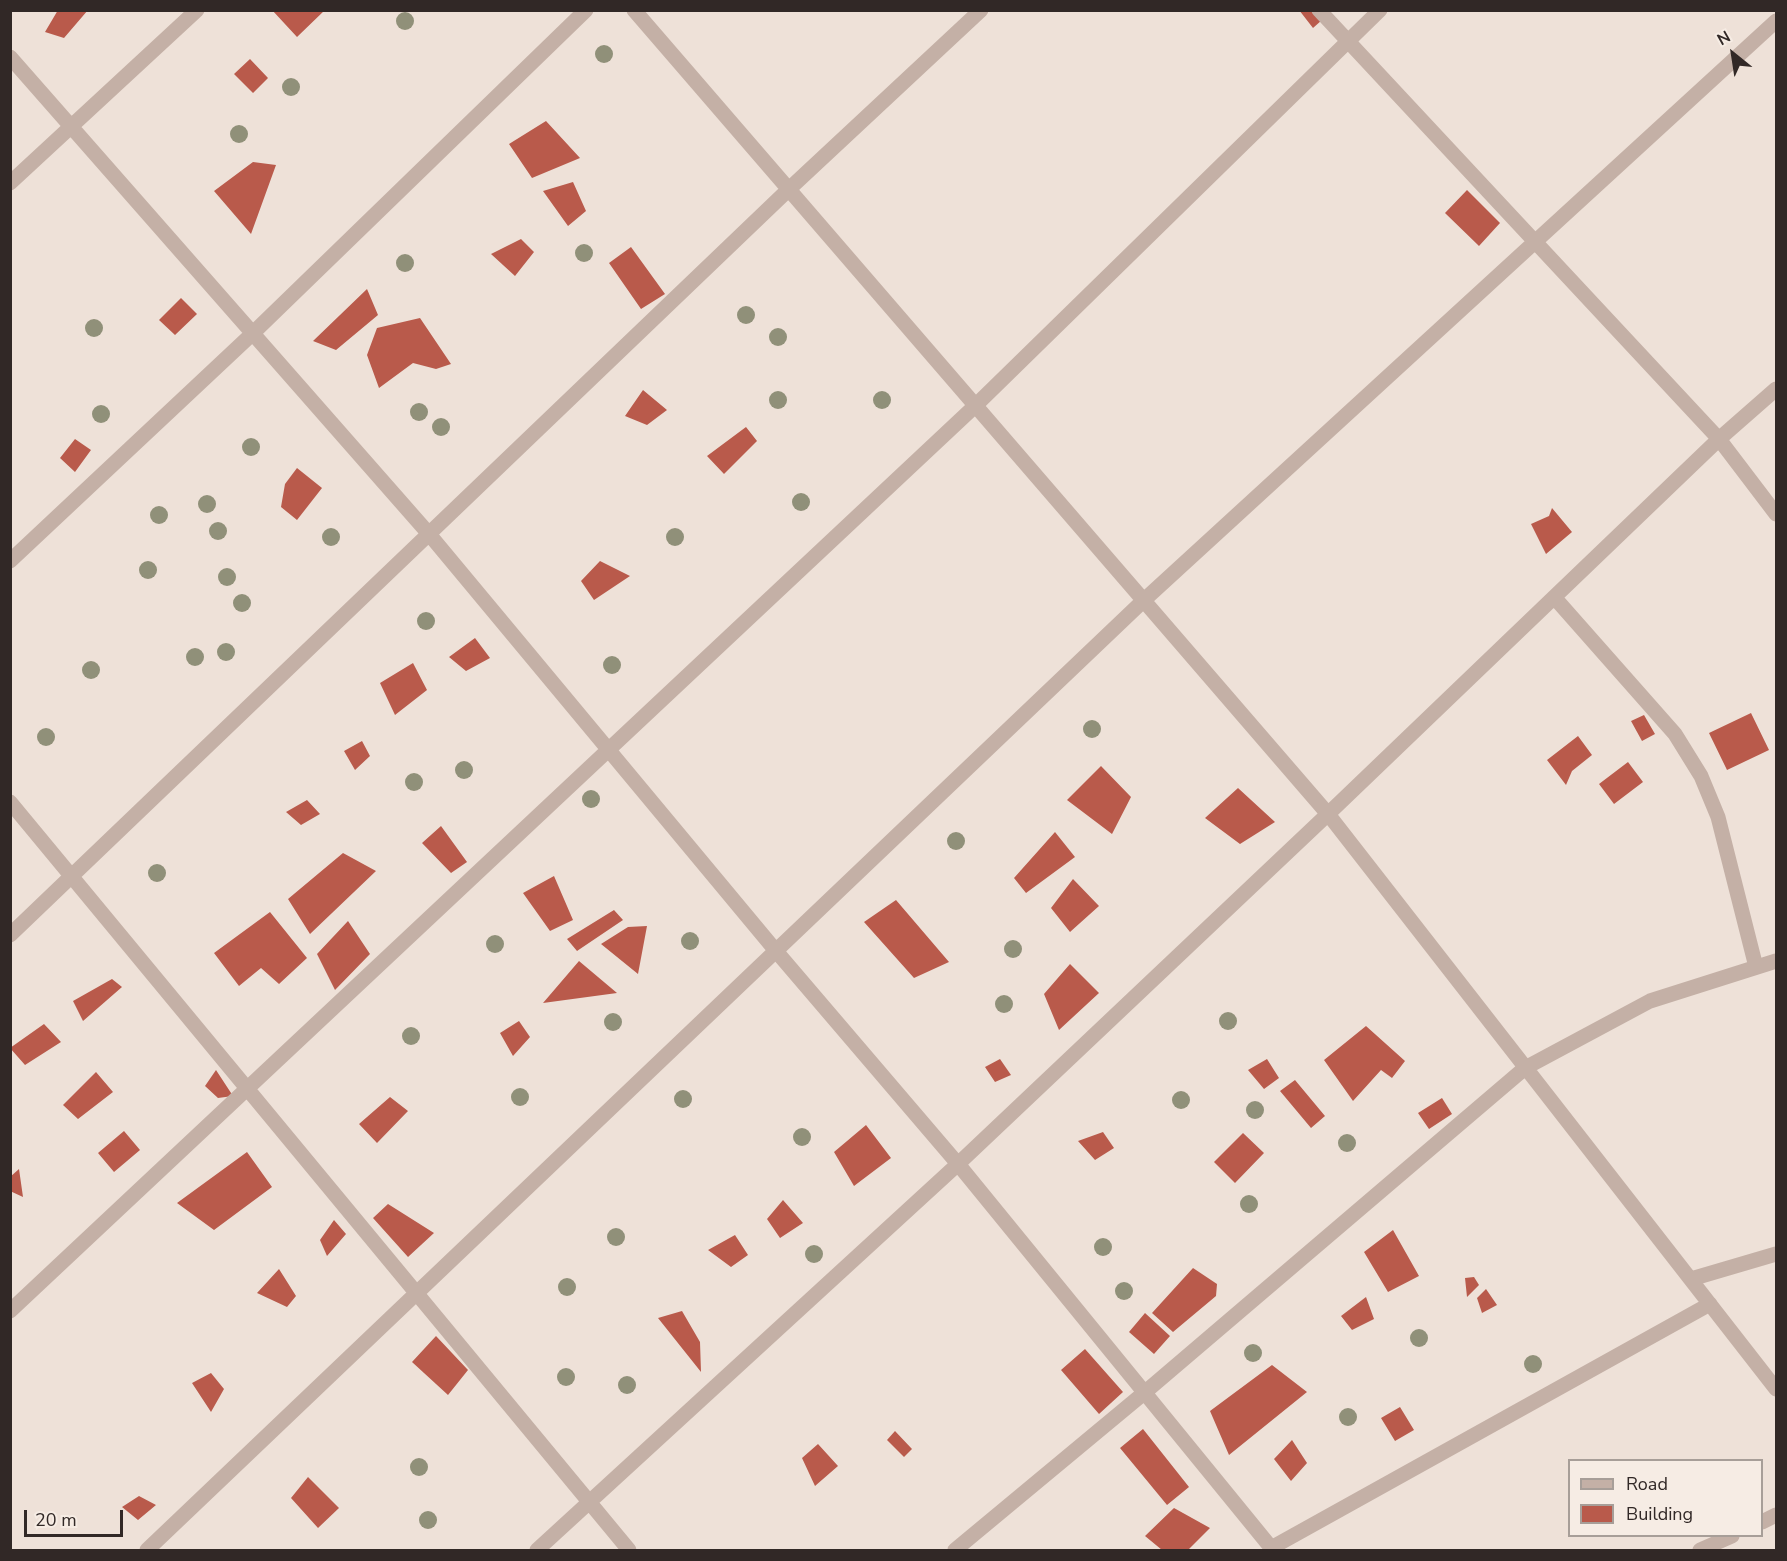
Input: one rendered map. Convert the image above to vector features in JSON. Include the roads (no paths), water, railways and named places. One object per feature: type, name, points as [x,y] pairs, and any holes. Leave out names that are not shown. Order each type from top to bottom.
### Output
[{"type":"street","points":[[10,183],[197,10]]},
{"type":"street","points":[[10,561],[252,334],[586,10]]},
{"type":"street","points":[[634,10],[1328,814],[1776,1389]]},
{"type":"street","points":[[10,934],[788,190],[981,10]]},
{"type":"street","points":[[1319,10],[1719,438],[1776,514]]},
{"type":"street","points":[[10,1311],[975,406],[1380,10]]},
{"type":"street","points":[[147,1551],[1143,602],[1776,21]]},
{"type":"street","points":[[10,57],[429,534],[776,951],[958,1164],[1272,1549],[1710,1304]]},
{"type":"street","points":[[537,1551],[958,1164],[1328,814],[1719,438],[1776,389]]},
{"type":"street","points":[[1554,597],[1675,734],[1701,776],[1718,817],[1756,967]]},
{"type":"street","points":[[10,802],[629,1551]]},
{"type":"street","points":[[955,1551],[1525,1068],[1650,1001],[1776,961]]},
{"type":"street","points":[[1691,1279],[1776,1254]]},
{"type":"street","points":[[1700,1551],[1730,1537]]}]
